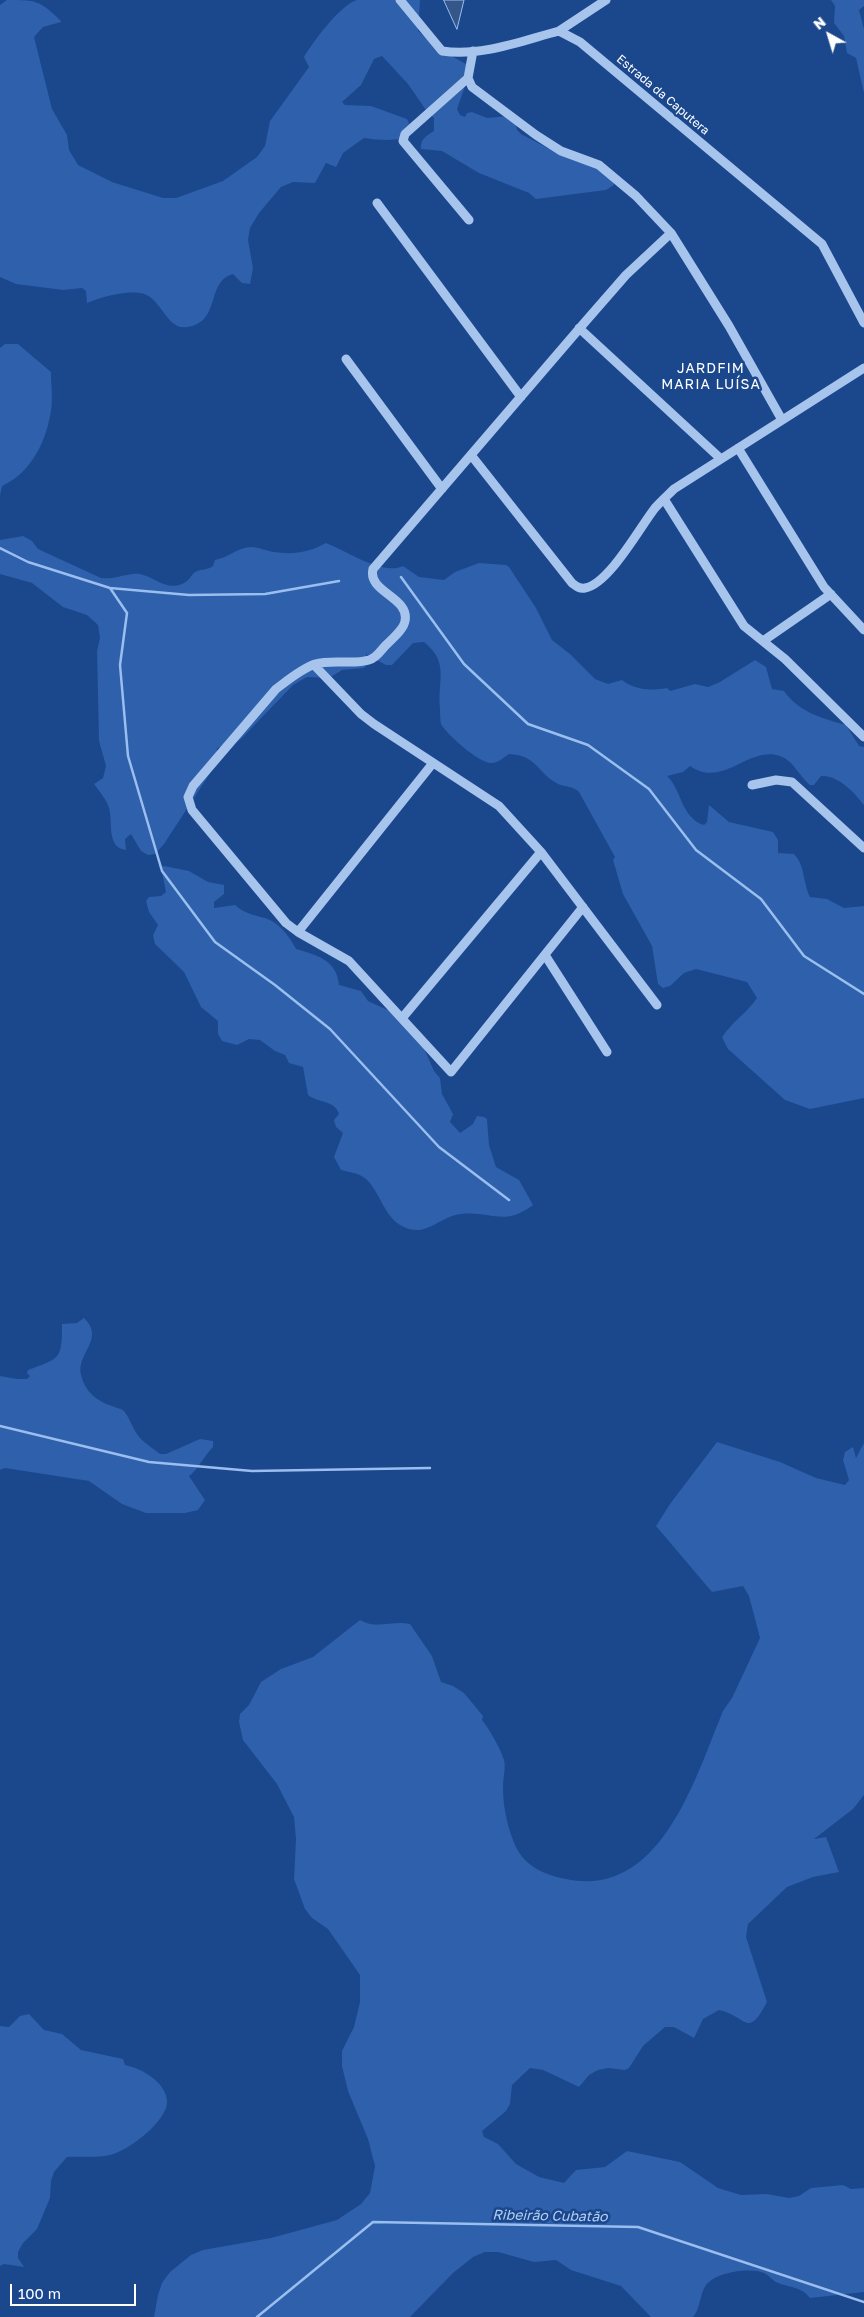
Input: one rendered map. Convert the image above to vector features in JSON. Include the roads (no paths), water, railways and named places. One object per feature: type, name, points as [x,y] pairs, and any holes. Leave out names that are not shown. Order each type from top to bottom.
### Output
[{"type":"street","points":[[400,0],[442,51],[458,53],[500,47],[559,31],[606,0]]},
{"type":"street","name":"Estrada da Caputera","points":[[559,31],[580,42],[822,244],[864,323]]},
{"type":"street","points":[[473,51],[468,78],[472,87],[536,135],[561,150],[599,165],[618,179],[671,233],[729,326],[782,420]]},
{"type":"street","points":[[468,78],[405,134],[403,141],[469,220]]},
{"type":"street","points":[[377,203],[521,397]]},
{"type":"street","points":[[584,907],[451,1072],[349,961],[298,932],[286,923],[192,810],[188,797],[193,786],[276,689],[292,676],[314,665],[334,661],[369,660],[376,657],[405,623],[405,614],[400,606],[374,582],[371,576],[373,569],[626,275],[671,233]]},
{"type":"street","points":[[579,328],[721,459]]},
{"type":"street","points":[[346,359],[442,489]]},
{"type":"street","points":[[471,455],[572,583],[579,588],[586,588],[596,583],[614,566],[656,508],[674,489],[864,368]]},
{"type":"street","points":[[738,448],[798,547],[831,594],[864,630]]},
{"type":"street","points":[[664,499],[744,626],[784,659],[864,737]]},
{"type":"street","points":[[763,641],[831,594]]},
{"type":"street","points":[[314,665],[361,714],[499,806],[541,852],[658,1005]]},
{"type":"street","points":[[298,932],[433,763]]},
{"type":"street","points":[[752,785],[776,780],[792,782],[864,848]]},
{"type":"street","points":[[402,1017],[541,852]]},
{"type":"street","points":[[545,955],[607,1052]]},
{"type":"waterway","points":[[0,548],[28,562],[110,588],[189,595],[265,594],[339,581]]},
{"type":"waterway","points":[[401,577],[464,664],[528,724],[588,745],[649,789],[696,850],[761,899],[804,956],[864,994]]},
{"type":"waterway","points":[[110,588],[127,613],[120,665],[128,756],[162,871],[215,942],[275,985],[330,1029],[439,1147],[509,1200]]},
{"type":"waterway","points":[[0,1426],[149,1462],[252,1471],[430,1468]]},
{"type":"waterway","name":"Ribeirão Cubatão","points":[[257,2317],[373,2222],[638,2227],[864,2302]]},
{"type":"district","name":"JARDFIM MARIA LUÍSA","points":[[711,378]]}]
